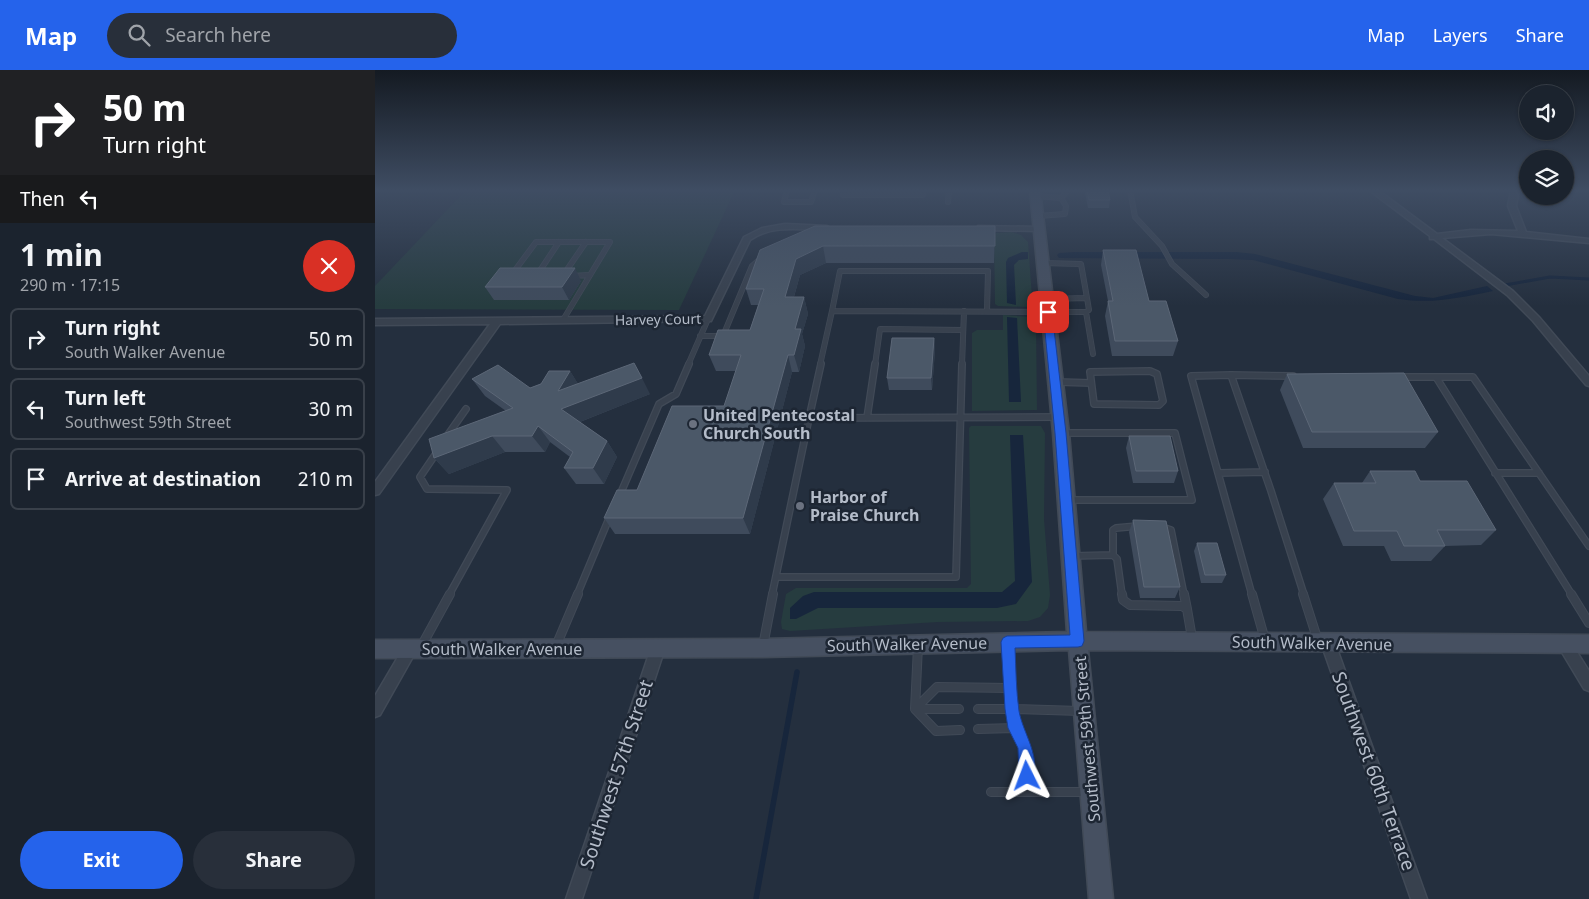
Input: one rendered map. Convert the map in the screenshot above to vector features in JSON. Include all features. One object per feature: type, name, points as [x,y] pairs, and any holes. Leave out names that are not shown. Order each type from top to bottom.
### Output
[{"type":"main road","name":"Southwest 59th Street","points":[[1039,229],[1061,433],[1070,556],[1101,899]]},
{"type":"main road","name":"South Walker Avenue","points":[[375,649],[763,648],[1078,641],[1589,644]]},
{"type":"street","name":"Harvey Court","points":[[375,322],[708,319],[747,239],[755,232],[766,229]]},
{"type":"street","points":[[1422,229],[1496,282],[1523,305],[1589,383]]},
{"type":"street","points":[[1521,229],[1523,235]]},
{"type":"street","points":[[1433,237],[1466,232],[1589,241]]},
{"type":"street","points":[[375,492],[497,321]]},
{"type":"street","name":"Southwest 60th Terrace","points":[[1323,643],[1419,899]]},
{"type":"street","points":[[1565,645],[1589,684]]},
{"type":"street","name":"Southwest 57th Street","points":[[574,899],[658,648]]},
{"type":"street","points":[[375,710],[415,649]]},
{"type":"lane","points":[[987,229],[987,238]]},
{"type":"lane","points":[[1146,229],[1162,246],[1172,264],[1206,295]]},
{"type":"lane","points":[[519,276],[512,276],[536,242],[610,242],[563,320]]},
{"type":"lane","points":[[547,276],[539,274],[559,242]]},
{"type":"lane","points":[[563,276],[586,242]]},
{"type":"lane","points":[[701,336],[723,336],[752,266],[766,256]]},
{"type":"lane","points":[[1043,263],[1081,264],[1089,310],[1087,312],[1093,354]]},
{"type":"lane","points":[[763,648],[840,271],[988,271],[987,312]]},
{"type":"lane","points":[[555,276],[590,275]]},
{"type":"lane","points":[[832,312],[987,312],[1087,298]]},
{"type":"lane","points":[[1047,305],[1087,312]]},
{"type":"lane","points":[[776,577],[956,577],[963,312]]},
{"type":"lane","points":[[617,501],[659,404],[676,394],[708,319]]},
{"type":"lane","points":[[867,418],[880,329],[963,330]]},
{"type":"lane","points":[[1150,371],[1157,374],[1163,401],[1159,405],[1094,404],[1091,383],[1090,372],[1150,371]]},
{"type":"lane","points":[[1231,375],[1323,643]]},
{"type":"lane","points":[[1266,642],[1191,376],[1299,376]]},
{"type":"lane","points":[[1387,377],[1473,377],[1589,546]]},
{"type":"lane","points":[[1436,377],[1589,623]]},
{"type":"lane","points":[[1055,382],[1091,383]]},
{"type":"lane","points":[[446,439],[466,409]]},
{"type":"lane","points":[[809,418],[1059,417]]},
{"type":"lane","points":[[1061,433],[1175,433],[1192,500],[1066,500]]},
{"type":"lane","points":[[415,649],[507,490],[427,489],[420,477],[440,446]]},
{"type":"lane","points":[[1218,473],[1265,472]]},
{"type":"lane","points":[[1495,473],[1539,473]]},
{"type":"lane","points":[[555,648],[613,510]]},
{"type":"lane","points":[[1142,526],[1116,528],[1113,530],[1113,555],[1117,559],[1123,600],[1130,605],[1182,606],[1187,609]]},
{"type":"lane","points":[[1151,526],[1171,530],[1192,642]]},
{"type":"lane","points":[[1070,556],[1113,555]]},
{"type":"lane","points":[[1007,642],[1015,728],[1025,746],[1027,792]]},
{"type":"lane","points":[[918,644],[915,709],[935,731],[960,730]]},
{"type":"lane","points":[[915,709],[937,687],[1010,688]]},
{"type":"lane","points":[[915,709],[959,709]]},
{"type":"lane","points":[[978,709],[1084,711]]},
{"type":"lane","points":[[978,729],[1015,728]]},
{"type":"lane","points":[[991,792],[1092,792]]},
{"type":"green space","points":[[429,229],[717,229],[679,310],[375,309],[375,286]]},
{"type":"green space","points":[[1011,232],[1021,235],[1028,242],[1032,297],[1031,305],[1028,307],[998,306],[995,304],[994,237],[996,233]]},
{"type":"green space","points":[[1003,315],[1031,317],[1036,322],[1037,410],[972,411],[972,333],[977,330],[1003,330]]},
{"type":"green space","points":[[971,426],[1041,426],[1045,433],[1044,519],[1050,595],[1048,608],[1040,617],[1028,621],[938,622],[790,631],[782,629],[781,622],[786,594],[796,588],[967,588],[971,584],[969,428]]},
{"type":"water","points":[[1022,252],[1028,252],[1028,259],[1019,260],[1014,265],[1016,305],[1007,303],[1006,262],[1008,258]]},
{"type":"water","points":[[1236,252],[1255,254],[1415,296],[1433,298],[1487,286],[1493,291],[1446,300],[1398,299],[1253,260],[1059,258],[1057,255],[1059,253]]},
{"type":"water","points":[[1007,317],[1017,318],[1021,402],[1009,402]]},
{"type":"water","points":[[1010,435],[1023,435],[1032,582],[1016,604],[997,608],[818,608],[796,619],[790,619],[790,608],[803,596],[814,592],[1002,592],[1015,581]]},
{"type":"building","points":[[809,229],[995,229],[995,246],[823,246],[796,259],[785,297],[804,297],[795,329],[801,329],[794,355],[788,355],[743,518],[604,518],[617,490],[637,490],[672,406],[724,406],[741,355],[709,355],[718,330],[750,330],[764,289],[746,289],[760,250]]},
{"type":"building","points":[[1103,250],[1136,250],[1149,301],[1166,301],[1178,341],[1115,341],[1108,301],[1113,301]]},
{"type":"building","points":[[500,268],[575,268],[562,287],[485,287]]},
{"type":"building","points":[[892,338],[934,338],[931,378],[887,378]]},
{"type":"building","points":[[634,363],[642,378],[561,409],[607,441],[593,468],[564,468],[573,452],[538,426],[532,436],[492,436],[434,458],[429,439],[513,408],[472,379],[498,365],[530,388],[541,384],[549,371],[570,371],[558,391]]},
{"type":"building","points":[[1404,373],[1438,432],[1312,432],[1287,374]]},
{"type":"building","points":[[1129,436],[1170,436],[1178,471],[1136,471]]},
{"type":"building","points":[[1370,471],[1415,471],[1420,481],[1467,481],[1496,530],[1437,530],[1445,546],[1404,546],[1397,531],[1354,531],[1334,483],[1376,483]]},
{"type":"building","points":[[1133,520],[1166,521],[1180,587],[1144,587]]},
{"type":"building","points":[[1197,543],[1217,543],[1226,575],[1205,575]]},
{"type":"waterway","points":[[1505,285],[1550,277],[1589,279]]},
{"type":"waterway","points":[[756,899],[797,672]]},
{"type":"place","name":"United Pentecostal Church South","points":[[693,424]]},
{"type":"place","name":"Harbor of Praise Church","points":[[800,506]]},
{"type":"route","points":[[1027,776],[1025,746],[1015,728],[1012,709],[1007,642],[1078,641],[1061,433],[1048,312]]}]
